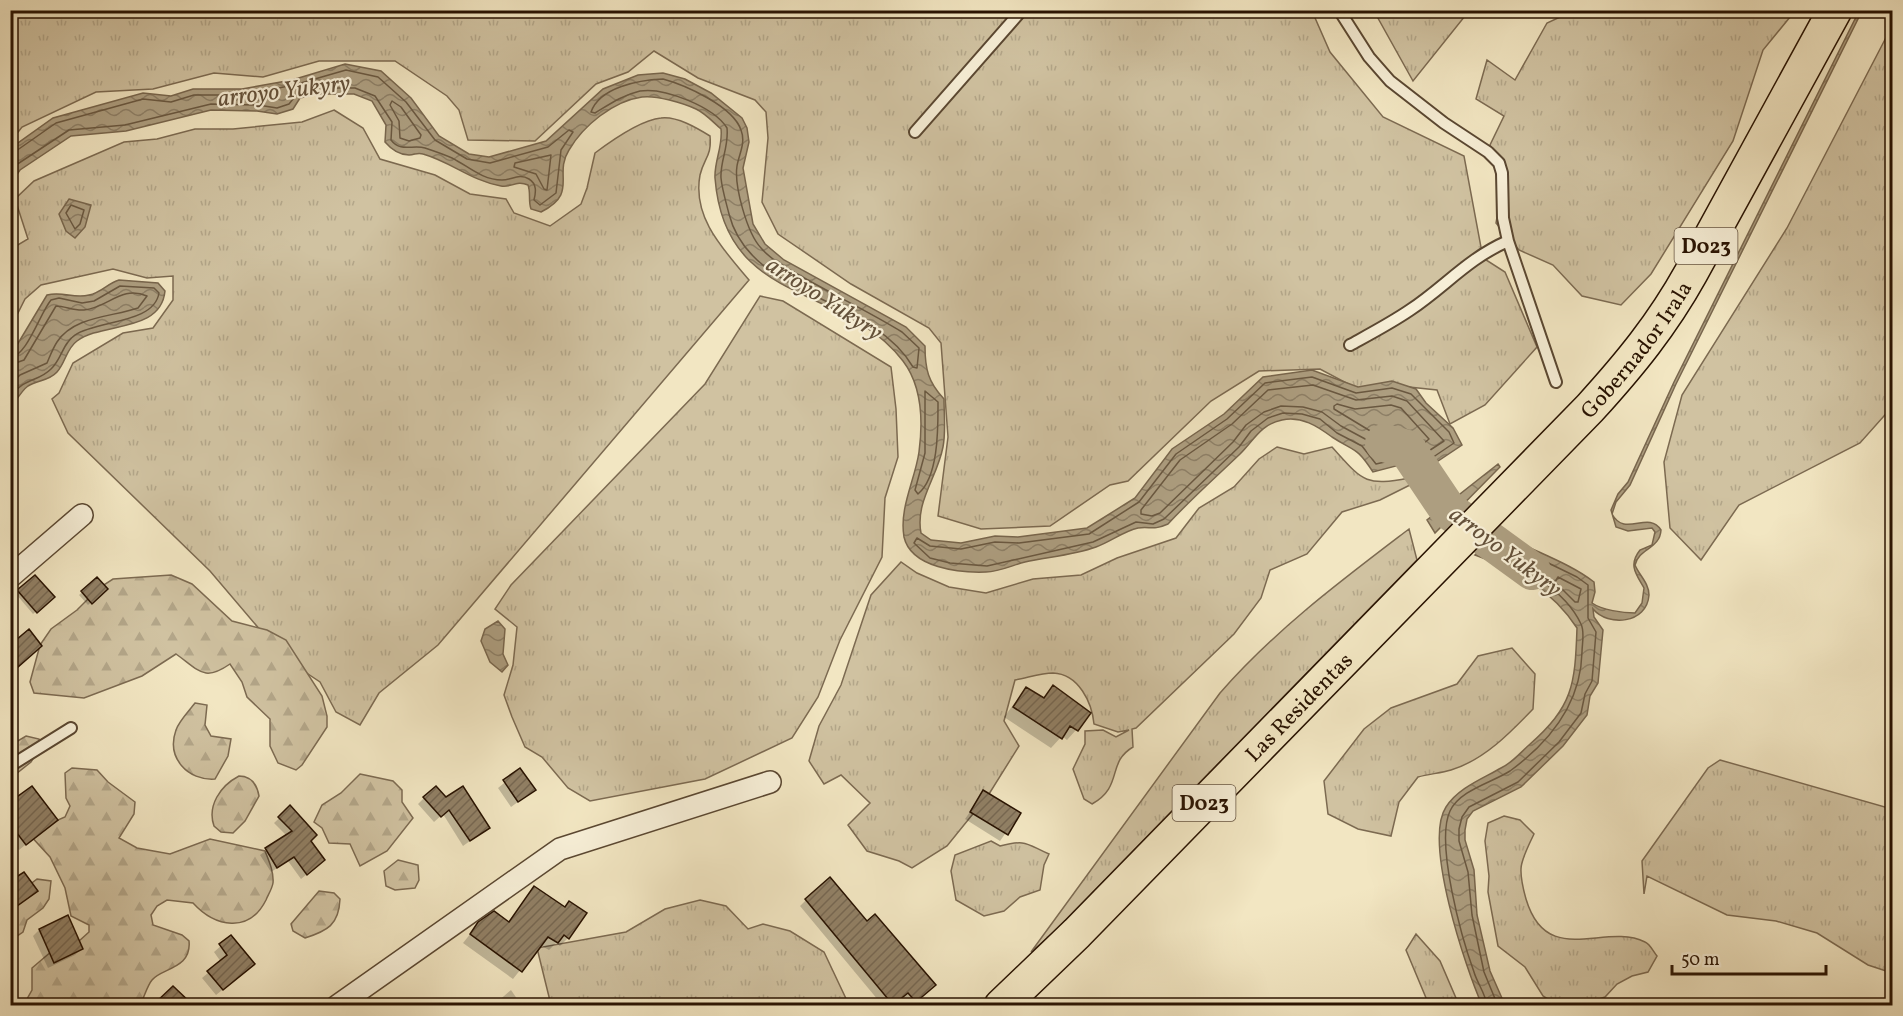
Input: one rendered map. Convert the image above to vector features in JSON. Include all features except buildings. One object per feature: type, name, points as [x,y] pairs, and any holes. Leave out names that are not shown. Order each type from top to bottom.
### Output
[{"type":"main road","name":"Gobernador Irala","points":[[1541,457],[1639,354],[1667,316],[1835,10]]},
{"type":"main road","name":"Las Residentas","points":[[1001,1005],[1086,924],[1541,457]]},
{"type":"street","points":[[10,577],[82,515]]},
{"type":"street","points":[[337,1005],[560,849],[770,782]]},
{"type":"lane","points":[[915,132],[1022,10]]},
{"type":"lane","points":[[1339,10],[1369,57],[1390,81],[1443,123],[1488,152],[1499,163],[1502,173],[1503,218],[1508,240],[1556,382]]},
{"type":"lane","points":[[1350,345],[1412,309],[1457,271],[1488,250],[1508,240]]},
{"type":"lane","points":[[10,766],[71,728]]},
{"type":"green space","points":[[11,11],[1312,11],[1330,52],[1383,117],[1464,156],[1483,258],[1505,272],[1537,347],[1485,405],[1450,424],[1437,390],[1390,385],[1367,394],[1320,369],[1259,371],[1211,401],[1128,481],[1110,485],[1050,526],[981,529],[938,516],[948,437],[941,343],[929,328],[851,284],[778,234],[762,202],[768,138],[766,112],[755,100],[698,78],[654,51],[628,72],[596,84],[535,141],[468,140],[459,110],[447,96],[395,61],[319,61],[263,77],[214,73],[153,89],[96,92],[22,127],[11,141]]},
{"type":"green space","points":[[1374,11],[1469,11],[1413,81]]},
{"type":"green space","points":[[1573,11],[1795,11],[1763,50],[1733,141],[1651,274],[1621,305],[1582,296],[1553,265],[1519,250],[1496,223],[1505,172],[1490,145],[1504,116],[1476,99],[1487,60],[1515,80],[1547,23]]},
{"type":"green space","points":[[1892,26],[1892,407],[1860,443],[1739,505],[1701,560],[1670,528],[1664,462],[1682,395],[1787,228]]},
{"type":"green space","points":[[334,110],[363,128],[380,159],[435,175],[470,194],[506,199],[514,213],[550,226],[581,204],[595,153],[626,132],[653,120],[667,118],[687,123],[710,136],[709,153],[700,175],[699,191],[705,219],[720,245],[749,280],[438,645],[379,693],[360,725],[336,712],[320,682],[284,658],[210,571],[68,433],[52,399],[59,393],[73,363],[123,333],[153,328],[173,300],[173,276],[147,278],[113,269],[41,285],[25,299],[11,327],[11,249],[28,239],[15,199],[34,181],[124,142],[157,139],[195,129],[233,129],[302,122]]},
{"type":"green space","points":[[760,296],[783,301],[891,367],[898,457],[885,498],[882,557],[840,640],[818,697],[792,738],[705,779],[590,801],[568,788],[542,757],[525,747],[504,695],[513,665],[517,627],[495,609],[511,585],[705,384]]},
{"type":"green space","points":[[1277,447],[1304,454],[1332,447],[1350,467],[1365,478],[1382,482],[1409,478],[1410,485],[1380,500],[1342,512],[1307,554],[1270,570],[1261,598],[1234,634],[1136,728],[1132,729],[1133,747],[1120,760],[1108,790],[1092,804],[1084,799],[1073,769],[1085,744],[1085,731],[1103,730],[1116,737],[1129,730],[1118,732],[1094,724],[1087,699],[1070,678],[1053,673],[1015,680],[1004,721],[1019,746],[989,794],[947,846],[912,868],[899,861],[867,851],[848,825],[870,803],[841,775],[824,784],[809,761],[819,726],[841,685],[871,595],[901,562],[917,573],[949,587],[986,593],[1033,579],[1081,575],[1117,558],[1176,538],[1199,508],[1234,487],[1259,459]]},
{"type":"green space","points":[[1409,529],[1417,560],[1052,934],[1031,952],[1220,693],[1287,626]]},
{"type":"green space","points":[[171,575],[192,584],[232,621],[267,630],[286,640],[322,696],[327,727],[302,765],[296,770],[278,763],[270,746],[270,719],[247,697],[242,682],[230,664],[214,672],[202,672],[176,654],[142,676],[84,698],[34,693],[30,682],[40,645],[51,629],[113,579]]},
{"type":"green space","points":[[1512,648],[1535,674],[1533,709],[1506,736],[1474,760],[1447,771],[1418,777],[1399,802],[1391,836],[1358,829],[1328,814],[1324,781],[1364,729],[1391,708],[1457,684],[1478,656]]},
{"type":"green space","points":[[195,703],[207,705],[205,725],[211,736],[231,739],[228,756],[215,779],[205,779],[188,772],[182,766],[174,750],[177,727]]},
{"type":"green space","points":[[26,736],[39,739],[40,747],[31,762],[11,778],[11,745]]},
{"type":"green space","points":[[1720,760],[1892,809],[1892,973],[1868,965],[1817,933],[1776,921],[1727,915],[1647,876],[1644,894],[1642,861],[1708,768]]},
{"type":"green space","points":[[72,768],[97,770],[108,782],[135,802],[134,814],[119,838],[137,848],[170,854],[210,839],[265,851],[271,867],[273,883],[266,900],[259,911],[251,918],[241,922],[221,922],[193,903],[167,900],[157,906],[151,915],[153,925],[182,935],[189,941],[189,950],[181,962],[152,980],[140,1005],[23,1006],[32,990],[32,968],[52,951],[68,951],[89,932],[89,925],[71,916],[65,888],[50,857],[28,833],[65,817],[70,806],[66,798],[65,773]]},
{"type":"green space","points":[[360,774],[393,781],[402,790],[402,802],[413,818],[387,851],[360,866],[350,844],[329,843],[322,828],[314,822],[322,805],[341,793]]},
{"type":"green space","points":[[239,776],[253,782],[259,796],[245,821],[233,833],[221,832],[214,826],[212,819],[214,804],[226,785]]},
{"type":"green space","points":[[1504,816],[1520,820],[1534,834],[1521,865],[1521,879],[1535,920],[1548,932],[1562,938],[1629,937],[1645,942],[1657,956],[1648,972],[1632,976],[1617,984],[1605,997],[1581,1005],[1557,1005],[1543,996],[1525,967],[1498,946],[1488,892],[1489,876],[1485,841],[1488,823]]},
{"type":"green space","points":[[991,841],[1000,846],[1026,844],[1049,854],[1044,865],[1040,890],[1020,897],[1004,911],[984,916],[956,900],[951,871],[955,855]]},
{"type":"green space","points":[[398,860],[418,865],[419,880],[415,888],[395,890],[386,886],[384,871]]},
{"type":"green space","points":[[37,879],[51,881],[49,899],[43,908],[27,920],[23,932],[14,938],[11,930],[11,899]]},
{"type":"green space","points":[[319,891],[334,893],[340,899],[337,915],[330,926],[320,933],[305,938],[293,931],[291,924]]},
{"type":"green space","points":[[700,900],[726,906],[748,929],[763,924],[790,931],[824,952],[849,1005],[551,1005],[537,948],[626,932],[665,909]]},
{"type":"green space","points":[[1416,934],[1440,961],[1459,1005],[1429,1005],[1406,950]]},
{"type":"water","points":[[1859,11],[1862,11],[1676,384],[1630,485],[1616,502],[1612,514],[1611,510],[1618,494],[1628,482],[1674,382]]},
{"type":"water","points":[[345,64],[381,71],[411,98],[439,136],[469,154],[489,157],[546,141],[603,89],[638,75],[663,73],[685,79],[711,93],[742,118],[747,128],[749,142],[743,168],[753,224],[765,244],[784,260],[906,327],[925,346],[928,375],[944,399],[945,429],[940,458],[921,511],[921,533],[931,540],[961,543],[995,536],[1018,537],[1087,528],[1135,498],[1172,449],[1224,414],[1263,377],[1312,370],[1358,387],[1392,381],[1416,389],[1426,403],[1453,428],[1462,445],[1417,475],[1407,463],[1373,472],[1359,453],[1315,426],[1296,419],[1282,420],[1258,433],[1240,454],[1168,524],[1155,528],[1138,528],[1088,550],[1025,562],[996,571],[950,570],[916,556],[908,547],[904,537],[904,515],[917,463],[921,429],[920,405],[909,371],[903,361],[878,336],[850,317],[790,289],[763,272],[740,250],[723,220],[715,178],[721,129],[703,113],[691,107],[662,98],[642,97],[631,99],[600,116],[582,132],[569,150],[563,168],[562,191],[559,198],[541,212],[531,209],[528,185],[490,184],[433,157],[421,153],[405,155],[396,151],[385,142],[386,125],[372,101],[354,94],[315,94],[300,98],[293,109],[277,114],[211,110],[126,131],[71,136],[20,170],[11,183],[11,148],[53,118],[143,93],[171,96],[193,89],[242,89],[292,80]]},
{"type":"water","points":[[69,199],[91,205],[85,227],[75,238],[66,231],[59,214]]},
{"type":"water","points":[[119,280],[158,283],[165,291],[161,304],[153,314],[142,320],[88,335],[77,341],[70,348],[57,372],[28,386],[11,408],[11,355],[47,295],[89,295]]},
{"type":"water","points":[[1498,464],[1500,467],[1435,533],[1427,520]]},
{"type":"water","points":[[1612,514],[1617,521],[1623,524],[1650,522],[1661,530],[1657,541],[1637,559],[1635,565],[1649,591],[1647,605],[1642,612],[1626,620],[1608,618],[1593,609],[1594,617],[1603,630],[1598,683],[1590,696],[1587,715],[1563,746],[1521,787],[1473,811],[1467,819],[1465,840],[1474,870],[1477,915],[1490,971],[1505,1005],[1482,1005],[1466,964],[1449,906],[1443,876],[1440,824],[1446,807],[1457,794],[1516,758],[1555,718],[1569,694],[1573,680],[1577,628],[1545,592],[1505,567],[1475,555],[1499,532],[1572,568],[1594,582],[1595,592],[1592,603],[1613,611],[1635,613],[1642,603],[1644,588],[1634,569],[1634,560],[1640,550],[1652,545],[1655,532],[1652,528],[1628,531],[1616,527]]},
{"type":"water","points":[[498,621],[505,629],[503,654],[508,665],[502,672],[490,662],[481,641],[485,629]]},
{"type":"waterway","name":"arroyo Yukyry","points":[[1384,443],[1407,449],[1448,510],[1532,571]]}]
